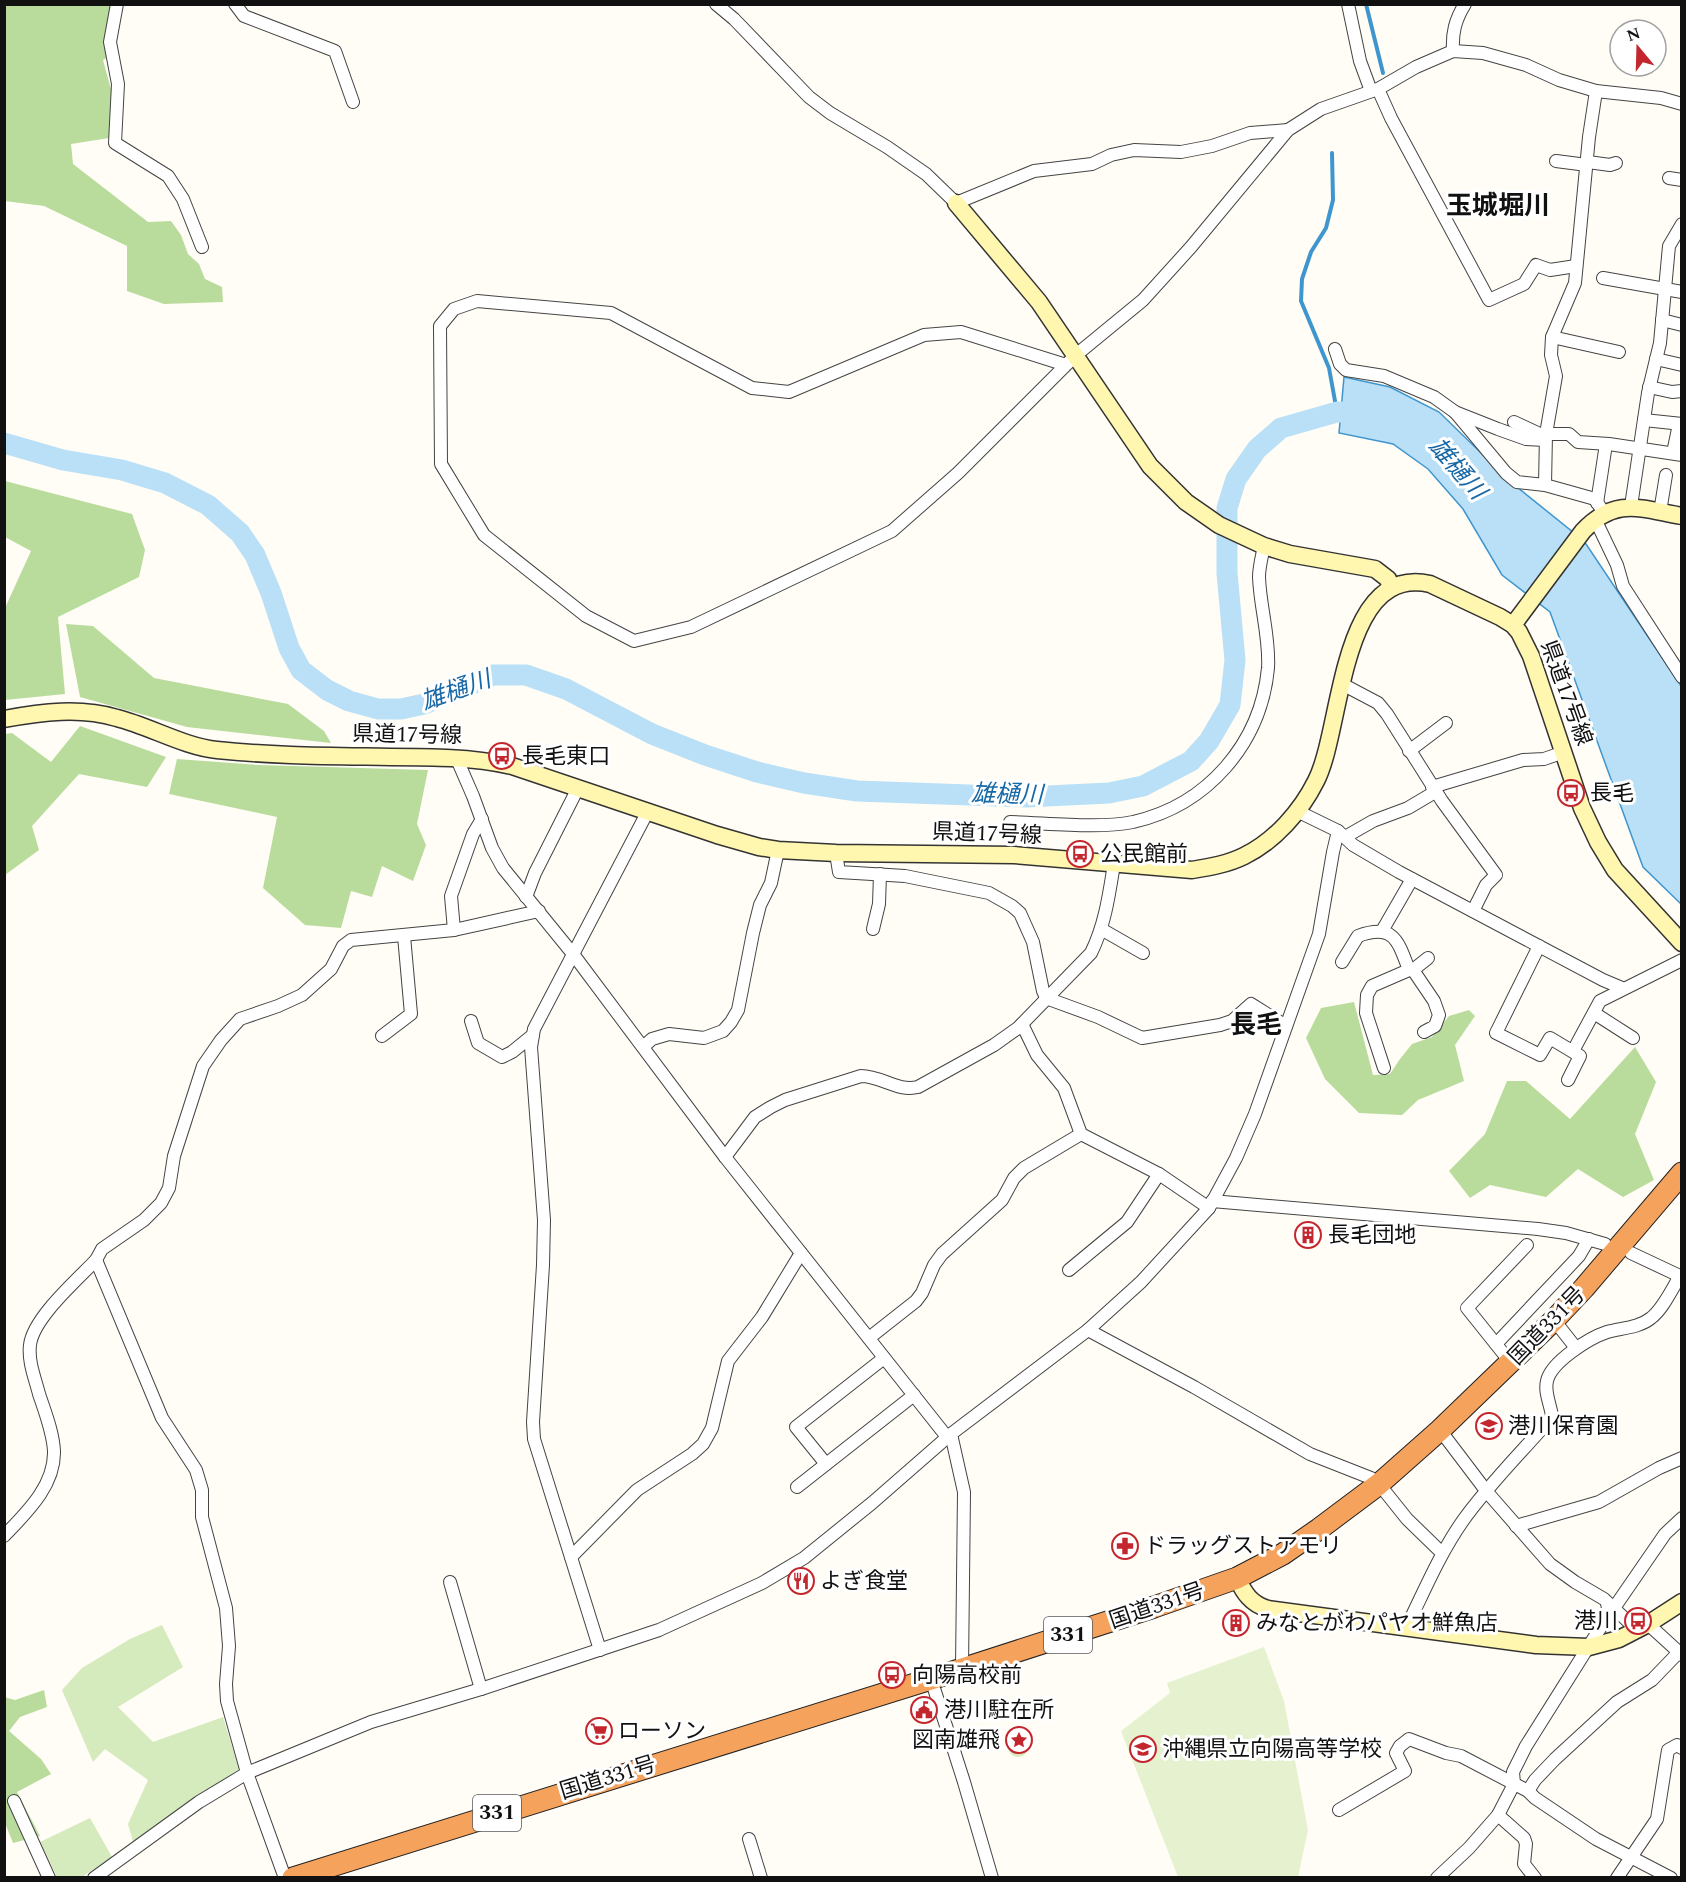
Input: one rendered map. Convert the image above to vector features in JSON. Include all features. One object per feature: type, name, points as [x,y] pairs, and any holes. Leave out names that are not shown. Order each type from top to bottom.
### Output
[{"type":"highway","name":"国道331号","points":[[293,1878],[931,1679],[1237,1578],[1283,1554],[1379,1484],[1440,1430],[1554,1320],[1682,1173]]},
{"type":"main road","points":[[956,203],[1039,302],[1071,360],[1150,466],[1186,502],[1219,525],[1264,546],[1290,554],[1375,568],[1388,579],[1391,588]]},
{"type":"main road","points":[[1513,625],[1595,516],[1630,506],[1682,516]]},
{"type":"main road","name":"県道17号線","points":[[4,719],[55,712],[97,713],[213,750],[254,754],[456,758],[490,761],[512,766],[717,835],[778,850],[1014,855],[1192,870],[1220,865],[1245,855],[1271,837],[1297,811],[1318,778],[1350,655],[1371,605],[1391,588],[1408,582],[1430,584],[1513,625],[1522,637],[1531,657],[1582,808],[1605,855],[1621,877],[1682,943]]},
{"type":"main road","points":[[1237,1578],[1246,1595],[1258,1606],[1536,1645],[1589,1647],[1619,1639],[1643,1627],[1682,1602]]},
{"type":"street","points":[[117,4],[111,42],[118,84],[115,143],[168,176],[183,199],[202,247]]},
{"type":"street","points":[[235,4],[244,16],[335,51],[353,102]]},
{"type":"street","points":[[716,4],[734,19],[809,97],[830,113],[887,147],[926,174],[956,203],[1034,171],[1092,164],[1111,155],[1134,150],[1181,152],[1212,146],[1250,134],[1287,130]]},
{"type":"street","points":[[1348,4],[1360,61],[1489,300],[1524,284],[1536,265],[1550,270],[1576,266]]},
{"type":"street","points":[[1453,51],[1452,34],[1457,16],[1465,4]]},
{"type":"street","points":[[1071,360],[960,332],[941,332],[924,335],[789,392],[752,388],[611,313],[477,301],[454,309],[440,326],[441,464],[484,535],[586,616],[634,641],[691,627],[892,531],[958,473],[1071,360],[1143,300],[1191,247],[1287,130],[1321,110],[1374,90],[1416,67],[1453,51],[1483,53],[1526,65],[1559,80],[1596,91],[1661,98],[1682,104]]},
{"type":"street","points":[[1545,485],[1546,437],[1556,376],[1551,355],[1552,337],[1575,283],[1589,137],[1596,91]]},
{"type":"street","points":[[1556,161],[1610,165],[1616,163]]},
{"type":"street","points":[[1630,506],[1649,387],[1660,343],[1670,246],[1682,224]]},
{"type":"street","points":[[1603,278],[1682,292]]},
{"type":"street","points":[[1662,320],[1682,325]]},
{"type":"street","points":[[1552,337],[1619,352]]},
{"type":"street","points":[[1335,349],[1340,364],[1346,370],[1392,379],[1434,397],[1455,411],[1526,439],[1569,434],[1578,442],[1677,454],[1680,424],[1644,420]]},
{"type":"street","points":[[1656,359],[1682,365]]},
{"type":"street","points":[[1649,387],[1672,392],[1682,391]]},
{"type":"street","points":[[1455,411],[1506,473],[1517,482],[1545,485],[1595,499],[1595,516],[1617,565],[1623,586],[1682,677]]},
{"type":"street","points":[[1514,422],[1546,437]]},
{"type":"street","points":[[1595,516],[1606,444]]},
{"type":"street","points":[[1660,512],[1666,475]]},
{"type":"street","points":[[1010,822],[1096,824],[1134,822],[1161,813],[1188,799],[1206,788],[1222,773],[1247,737],[1265,691],[1268,665],[1259,575],[1264,546]]},
{"type":"street","points":[[1342,684],[1378,703],[1434,789],[1496,875],[1486,885],[1473,912]]},
{"type":"street","points":[[1409,751],[1446,723]]},
{"type":"street","points":[[94,1878],[199,1802],[247,1773],[371,1722],[481,1689],[659,1630],[762,1583],[804,1558],[949,1435],[1088,1330],[1141,1281],[1211,1205],[1236,1158],[1255,1114],[1319,934],[1333,852],[1342,834],[1408,808],[1434,789],[1523,760],[1544,759],[1563,752]]},
{"type":"street","points":[[456,758],[502,868],[573,954],[801,1253],[914,1395],[949,1435],[964,1492],[962,1668]]},
{"type":"street","points":[[526,897],[535,873],[578,788]]},
{"type":"street","points":[[600,1650],[534,1439],[544,1220],[531,1047],[534,1029],[648,811]]},
{"type":"street","points":[[1297,811],[1342,834],[1353,845],[1412,879],[1603,980],[1623,988]]},
{"type":"street","points":[[454,930],[451,896],[473,834],[482,819]]},
{"type":"street","points":[[643,1047],[652,1039],[669,1034],[704,1038],[723,1031],[731,1022],[738,1010],[753,933],[760,905],[771,883],[778,850]]},
{"type":"street","points":[[836,853],[839,872],[898,875],[989,894],[1012,906],[1020,913],[1033,942],[1042,992],[1046,998],[1098,1017],[1142,1038],[1220,1025],[1232,1021],[1251,1004],[1286,1026]]},
{"type":"street","points":[[725,1156],[755,1117],[785,1100],[861,1076],[868,1076],[902,1088],[918,1087],[993,1045],[1022,1024],[1091,953],[1108,905],[1114,864]]},
{"type":"street","points":[[873,929],[879,904],[880,874]]},
{"type":"street","points":[[1382,931],[1412,879]]},
{"type":"street","points":[[4,1536],[38,1499],[50,1477],[54,1452],[49,1425],[31,1367],[30,1344],[41,1318],[96,1260],[102,1249],[144,1220],[161,1203],[169,1188],[174,1156],[203,1066],[221,1040],[240,1019],[302,995],[332,969],[343,946],[351,940],[454,930],[539,911]]},
{"type":"street","points":[[1101,929],[1143,953]]},
{"type":"street","points":[[1342,962],[1358,936],[1382,931],[1395,938],[1411,970],[1434,1001],[1439,1015],[1435,1026],[1424,1032]]},
{"type":"street","points":[[382,1036],[411,1014],[404,936]]},
{"type":"street","points":[[1539,946],[1496,1033],[1540,1055],[1550,1038],[1573,1051],[1580,1056],[1568,1080]]},
{"type":"street","points":[[1384,1068],[1366,1013],[1367,995],[1372,986],[1411,970],[1428,958]]},
{"type":"street","points":[[1573,1051],[1600,1001],[1682,960]]},
{"type":"street","points":[[1594,1013],[1633,1038]]},
{"type":"street","points":[[471,1021],[478,1043],[502,1057],[512,1053],[533,1035]]},
{"type":"street","points":[[1022,1024],[1037,1055],[1064,1088],[1081,1134],[1159,1174],[1211,1205],[1538,1229],[1605,1244]]},
{"type":"street","points":[[869,1338],[916,1301],[942,1254],[1002,1200],[1019,1173],[1050,1151],[1081,1134]]},
{"type":"street","points":[[1069,1270],[1126,1222],[1159,1174]]},
{"type":"street","points":[[1496,1344],[1579,1256],[1589,1239]]},
{"type":"street","points":[[1511,1363],[1467,1308],[1527,1245]]},
{"type":"street","points":[[571,1557],[637,1490],[692,1454],[703,1444],[712,1428],[729,1361],[762,1317],[801,1253]]},
{"type":"street","points":[[1406,1628],[1442,1552],[1466,1516],[1552,1417],[1552,1407],[1546,1391],[1547,1379],[1562,1360],[1576,1348],[1606,1333],[1626,1329],[1652,1318],[1681,1277],[1631,1253]]},
{"type":"street","points":[[96,1260],[162,1418],[196,1470],[202,1490],[202,1517],[226,1608],[229,1646],[227,1701],[247,1773],[285,1878]]},
{"type":"street","points":[[1554,1320],[1576,1348]]},
{"type":"street","points":[[1088,1330],[1194,1386],[1310,1454],[1371,1478],[1379,1484],[1407,1519],[1442,1552]]},
{"type":"street","points":[[826,1464],[796,1427],[884,1358]]},
{"type":"street","points":[[797,1487],[914,1395]]},
{"type":"street","points":[[1440,1430],[1487,1492],[1550,1563],[1680,1654],[1652,1680],[1617,1702],[1555,1759],[1528,1791]]},
{"type":"street","points":[[1516,1527],[1599,1502],[1659,1467],[1682,1458]]},
{"type":"street","points":[[1437,1878],[1469,1848],[1498,1815],[1514,1784],[1513,1772],[1526,1746],[1589,1647],[1609,1614],[1611,1606],[1665,1534],[1682,1518]]},
{"type":"street","points":[[450,1582],[481,1689]]},
{"type":"street","points":[[931,1679],[992,1878]]},
{"type":"street","points":[[1339,1810],[1405,1771],[1396,1754],[1400,1746],[1409,1739],[1446,1753],[1461,1756],[1528,1791],[1582,1831],[1671,1878]]},
{"type":"street","points":[[1617,1878],[1657,1819],[1668,1750],[1677,1745],[1682,1748]]},
{"type":"street","points":[[14,1801],[49,1878]]},
{"type":"street","points":[[1498,1815],[1524,1838],[1526,1844],[1524,1863],[1535,1878]]},
{"type":"street","points":[[749,1839],[761,1878]]},
{"type":"green space","points":[[5,5],[113,5],[108,57],[103,60],[112,93],[109,138],[71,144],[73,164],[148,222],[171,221],[181,235],[188,254],[199,264],[205,279],[222,287],[223,302],[164,304],[127,291],[127,246],[44,206],[5,201]]},
{"type":"green space","points":[[5,481],[132,514],[145,550],[139,577],[58,617],[65,694],[5,700],[5,608],[31,551],[5,537]]},
{"type":"green space","points":[[66,624],[93,626],[154,678],[288,704],[324,731],[331,743],[187,727],[80,697]]},
{"type":"green space","points":[[80,726],[166,757],[147,787],[79,774],[32,826],[39,850],[5,875],[5,734],[12,733],[51,762]]},
{"type":"green space","points":[[177,759],[259,765],[428,770],[417,824],[426,845],[413,881],[382,866],[372,897],[351,891],[341,928],[305,925],[263,888],[277,817],[169,794]]},
{"type":"green space","points":[[1354,1002],[1373,1075],[1390,1074],[1412,1044],[1432,1037],[1449,1016],[1469,1010],[1475,1016],[1455,1045],[1464,1081],[1418,1100],[1402,1115],[1359,1113],[1325,1079],[1306,1038],[1321,1008]]},
{"type":"green space","points":[[1635,1047],[1656,1082],[1635,1134],[1654,1180],[1623,1197],[1578,1169],[1546,1197],[1490,1185],[1470,1198],[1449,1171],[1485,1134],[1507,1081],[1526,1081],[1570,1119]]},
{"type":"green space","points":[[162,1625],[183,1667],[118,1707],[153,1742],[223,1717],[239,1769],[133,1842],[128,1824],[148,1780],[105,1749],[93,1762],[62,1690],[82,1668],[130,1639]]},
{"type":"green space","points":[[1264,1647],[1284,1701],[1308,1830],[1298,1877],[1178,1877],[1121,1731],[1170,1693],[1167,1683]]},
{"type":"green space","points":[[44,1690],[47,1707],[20,1717],[9,1731],[41,1759],[51,1774],[17,1792],[40,1836],[13,1843],[5,1823],[4,1697],[15,1700]]},
{"type":"green space","points":[[1018,1737],[1025,1740],[1028,1747],[1025,1754],[1018,1757],[1011,1754],[1008,1747],[1011,1740]]},
{"type":"green space","points":[[90,1818],[112,1857],[82,1877],[57,1877],[40,1842]]},
{"type":"water","points":[[1344,377],[1390,387],[1439,412],[1512,483],[1584,541],[1681,686],[1681,904],[1643,867],[1550,612],[1502,575],[1463,509],[1428,469],[1393,444],[1339,433]]},
{"type":"waterway","points":[[1366,4],[1383,73]]},
{"type":"waterway","points":[[1332,153],[1333,200],[1326,228],[1311,252],[1302,279],[1301,301],[1329,368],[1337,412]]},
{"type":"waterway","name":"雄樋川","points":[[4,443],[63,460],[122,470],[165,483],[208,505],[240,533],[255,555],[271,593],[289,648],[301,670],[327,690],[349,701],[378,709],[401,709],[424,704],[493,675],[526,675],[566,689],[652,734],[757,772],[804,783],[857,791],[1027,797],[1109,793],[1143,786],[1191,761],[1209,741],[1230,705],[1235,660],[1227,573],[1227,508],[1236,479],[1257,449],[1281,428],[1337,412],[1370,412]]},
{"type":"place","name":"長毛東口","points":[[502,756]]},
{"type":"place","name":"長毛","points":[[1571,793]]},
{"type":"place","name":"公民館前","points":[[1080,854]]},
{"type":"place","name":"長毛団地","points":[[1308,1235]]},
{"type":"place","name":"港川保育園","points":[[1489,1426]]},
{"type":"place","name":"ドラッグストアモリ","points":[[1125,1546]]},
{"type":"place","name":"よぎ食堂","points":[[801,1581]]},
{"type":"place","name":"港川","points":[[1638,1621]]},
{"type":"place","name":"みなとがわパヤオ鮮魚店","points":[[1236,1623]]},
{"type":"place","name":"向陽高校前","points":[[892,1675]]},
{"type":"place","name":"港川駐在所","points":[[924,1710]]},
{"type":"place","name":"ローソン","points":[[599,1731]]},
{"type":"place","name":"図南雄飛","points":[[1019,1740]]},
{"type":"place","name":"沖縄県立向陽高等学校","points":[[1143,1749]]},
{"type":"district","name":"玉城堀川","points":[[1498,206]]},
{"type":"district","name":"長毛","points":[[1256,1025]]}]
